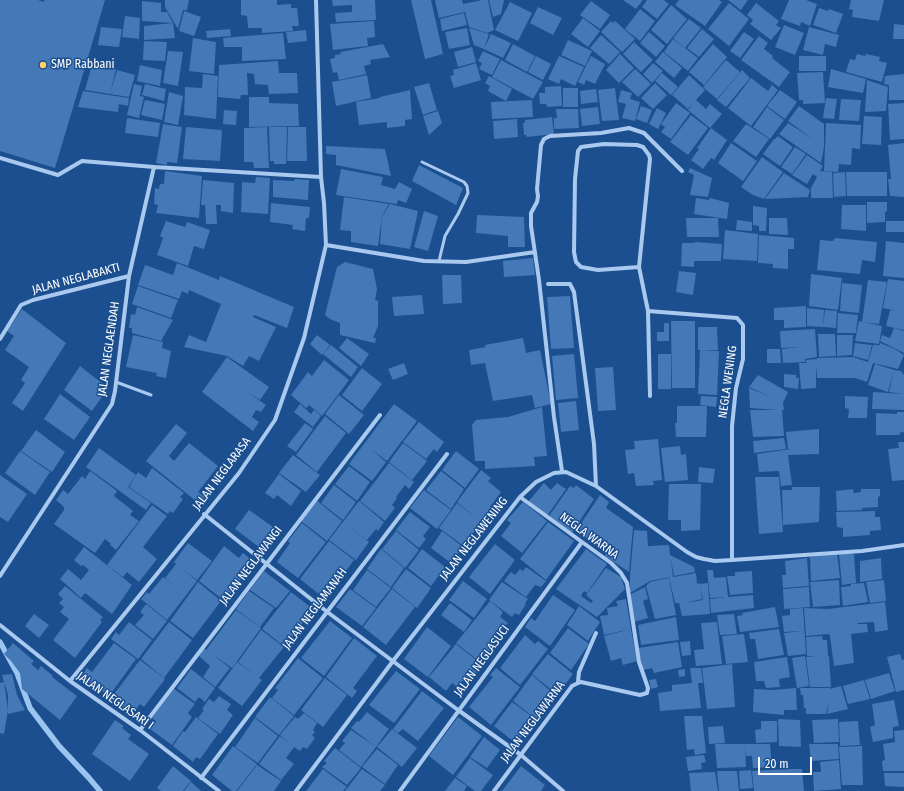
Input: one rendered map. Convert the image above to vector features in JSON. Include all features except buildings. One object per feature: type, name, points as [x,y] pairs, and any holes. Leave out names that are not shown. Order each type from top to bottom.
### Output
[{"type":"street","name":"JALAN NEGLARASA","points":[[70,681],[204,514],[239,473],[275,420],[304,338],[326,245],[321,177],[316,0]]},
{"type":"street","points":[[682,171],[644,133],[629,128],[601,133],[550,136],[544,139],[537,189],[538,196],[537,202],[531,213],[531,226],[540,280],[554,417],[562,471],[596,486],[696,557],[715,561],[862,551],[904,546]]},
{"type":"street","points":[[639,267],[598,270],[581,267],[576,262],[574,252],[575,179],[578,151],[585,145],[637,145],[643,147],[649,155],[650,159],[639,267],[648,311],[650,396]]},
{"type":"street","points":[[0,158],[58,175],[82,161],[321,177]]},
{"type":"street","name":"JALAN NEGLAENDAH","points":[[0,576],[112,404],[115,391],[129,276],[154,167]]},
{"type":"street","points":[[326,245],[424,261],[466,262],[535,252]]},
{"type":"street","name":"JALAN NEGLABAKTI","points":[[0,339],[20,305],[33,300],[129,276]]},
{"type":"street","points":[[548,284],[568,284],[573,287],[594,444],[596,486]]},
{"type":"street","name":"NEGLA WENING","points":[[648,311],[736,318],[744,325],[743,359],[736,388],[732,426],[732,560]]},
{"type":"street","name":"JALAN NEGLAWANGI","points":[[140,730],[266,562],[380,415]]},
{"type":"street","name":"JALAN NEGLAMANAH","points":[[201,778],[326,611],[447,454]]},
{"type":"street","name":"JALAN NEGLAWENING","points":[[296,791],[393,661],[520,497],[536,482],[546,476],[562,471]]},
{"type":"street","name":"NEGLA WARNA","points":[[520,497],[611,563],[621,573],[627,583],[639,662],[648,688],[647,692],[644,694]]},
{"type":"street","points":[[204,514],[326,611],[458,710],[521,755],[563,791]]},
{"type":"street","name":"JALAN NEGLASUCI","points":[[400,791],[582,542]]},
{"type":"street","name":"JALAN NEGLASARI I","points":[[0,626],[70,681],[140,730],[219,791]]},
{"type":"street","points":[[578,682],[579,672],[596,634]]},
{"type":"street","name":"JALAN NEGLAWARNA","points":[[494,791],[572,686],[578,682],[640,695],[644,694]]},
{"type":"lane","points":[[422,162],[464,182],[467,186],[468,193],[445,236],[439,261]]},
{"type":"lane","points":[[116,382],[151,395]]},
{"type":"waterway","points":[[0,642],[17,673],[30,708],[59,746],[100,791]]},
{"type":"place","name":"SMP Rabbani","points":[[43,65]]}]
